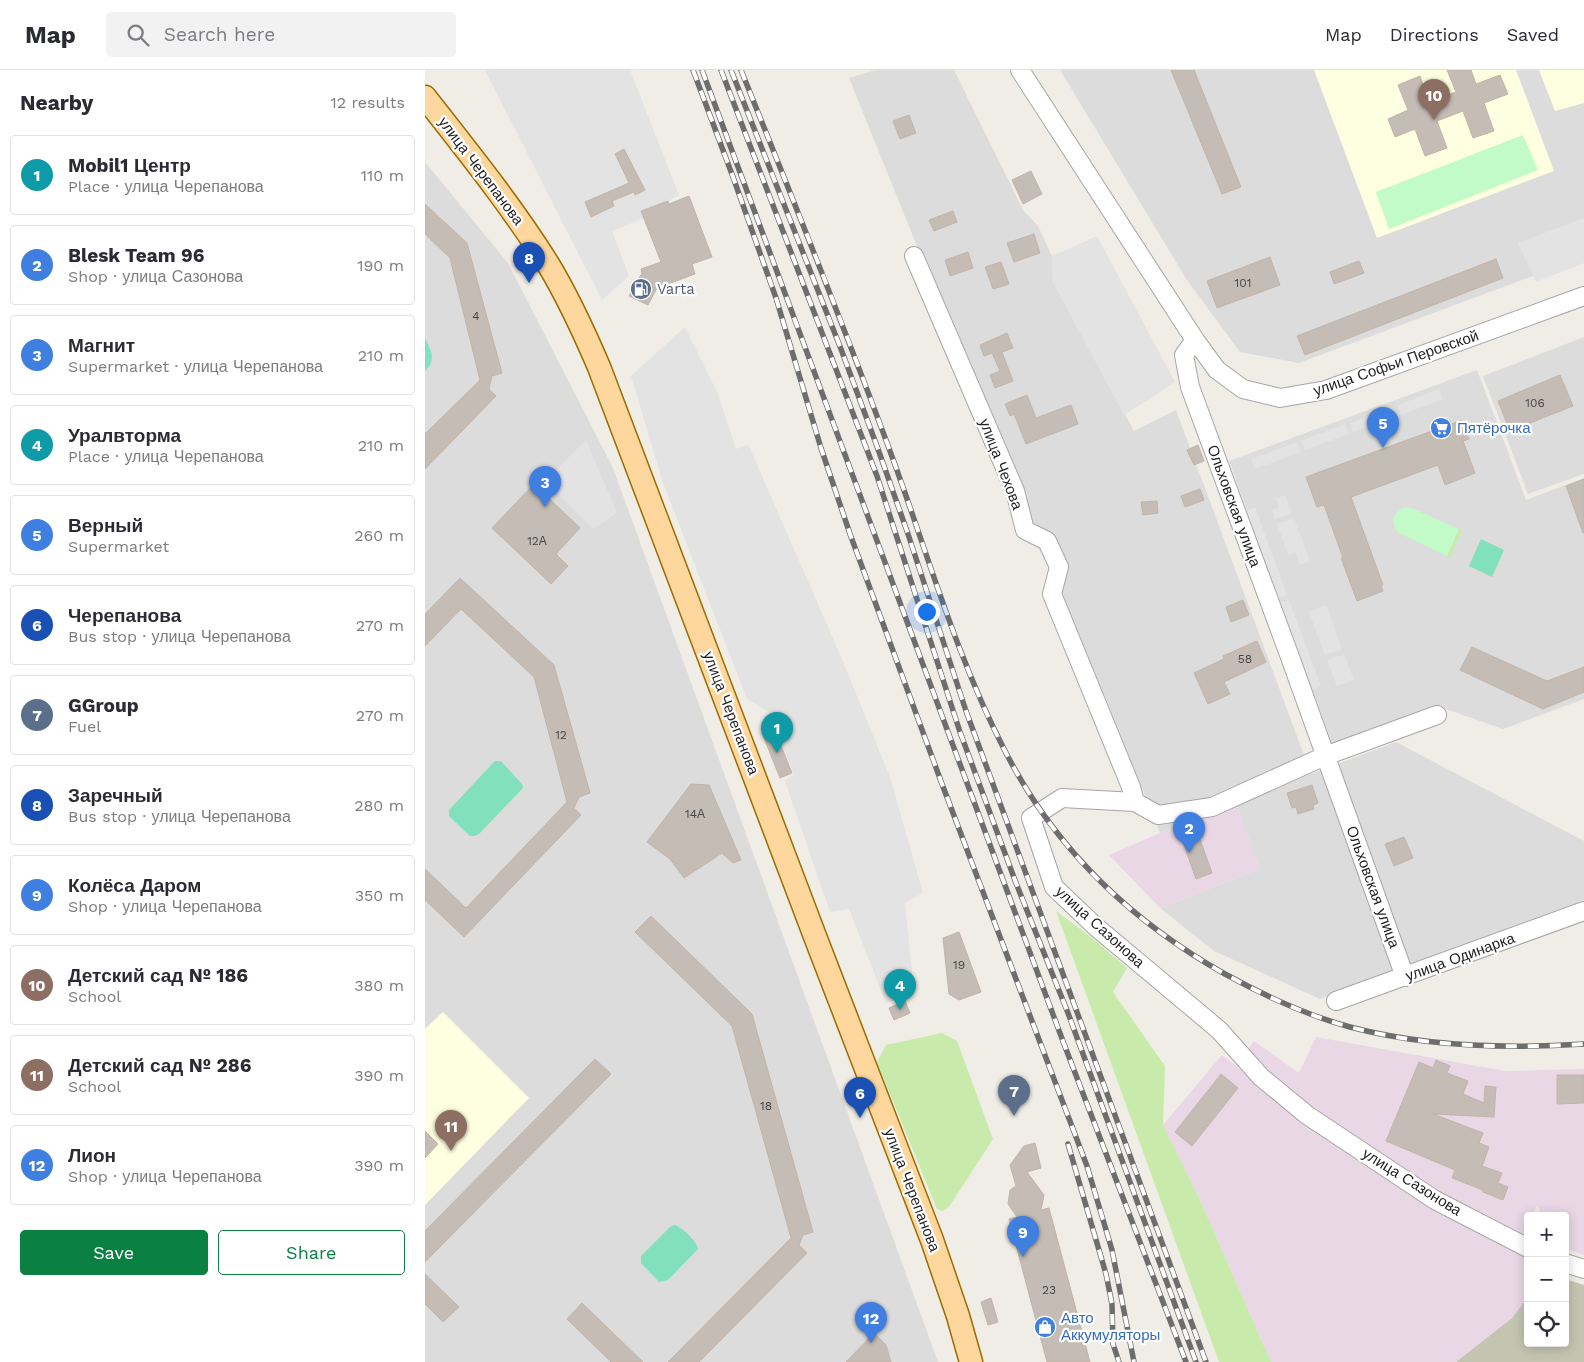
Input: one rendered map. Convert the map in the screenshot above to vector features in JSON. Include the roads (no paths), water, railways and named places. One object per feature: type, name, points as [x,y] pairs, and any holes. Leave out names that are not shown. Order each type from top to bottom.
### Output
[{"type":"main road","name":"улица Черепанова","points":[[425,97],[497,189],[548,265],[577,319],[599,367],[932,1240],[958,1316],[971,1362]]},
{"type":"street","points":[[1020,70],[1195,340]]},
{"type":"street","name":"улица Чехова","points":[[914,256],[1015,491],[1025,530],[1047,542],[1059,567],[1052,594],[1131,787],[1135,802]]},
{"type":"street","name":"улица Софьи Перовской","points":[[1195,340],[1217,370],[1243,389],[1280,398],[1326,390],[1584,296]]},
{"type":"street","name":"Ольховская улица","points":[[1195,340],[1184,355],[1190,387],[1405,977]]},
{"type":"street","name":"улица Сазонова","points":[[1437,715],[1325,756],[1212,807],[1158,815],[1135,802],[1061,798],[1031,818],[1055,887],[1095,926],[1219,1030],[1261,1077],[1307,1115],[1435,1200],[1524,1246]]},
{"type":"street","name":"улица Одинарка","points":[[1336,1001],[1584,911]]},
{"type":"street","points":[[1569,1263],[1584,1269]]},
{"type":"railway","points":[[693,70],[776,298],[821,448],[850,534],[942,784],[1087,1166],[1112,1250],[1134,1362]]},
{"type":"railway","points":[[702,70],[1064,1044],[1186,1362]]},
{"type":"railway","points":[[721,70],[877,476],[960,732],[1016,883],[1068,1013],[1196,1362]]},
{"type":"railway","points":[[731,70],[841,349],[878,449],[966,711],[1206,1362]]},
{"type":"railway","points":[[741,70],[857,363],[972,679],[1004,749],[1024,785],[1046,818],[1071,849],[1097,878],[1157,930],[1225,974],[1302,1011],[1350,1027],[1408,1039],[1496,1046],[1584,1044]]},
{"type":"railway","points":[[1068,1144],[1106,1274],[1112,1304],[1113,1344],[1119,1362]]},
{"type":"place","name":"Детский сад № 186","points":[[1434,120]]},
{"type":"place","name":"Заречный","points":[[529,283]]},
{"type":"place","name":"Varta","points":[[641,289]]},
{"type":"place","name":"Пятёрочка","points":[[1441,428]]},
{"type":"place","name":"Верный","points":[[1383,448]]},
{"type":"place","name":"Магнит","points":[[545,507]]},
{"type":"place","name":"Mobil1 Центр","points":[[777,753]]},
{"type":"place","name":"Blesk Team 96","points":[[1189,853]]},
{"type":"place","name":"Уралвторма","points":[[900,1010]]},
{"type":"place","name":"GGroup","points":[[1014,1116]]},
{"type":"place","name":"Черепанова","points":[[860,1118]]},
{"type":"place","name":"Детский сад № 286","points":[[451,1151]]},
{"type":"place","name":"Колёса Даром","points":[[1023,1257]]},
{"type":"place","name":"Авто Аккумуляторы","points":[[1045,1327]]},
{"type":"place","name":"Лион","points":[[871,1343]]}]
